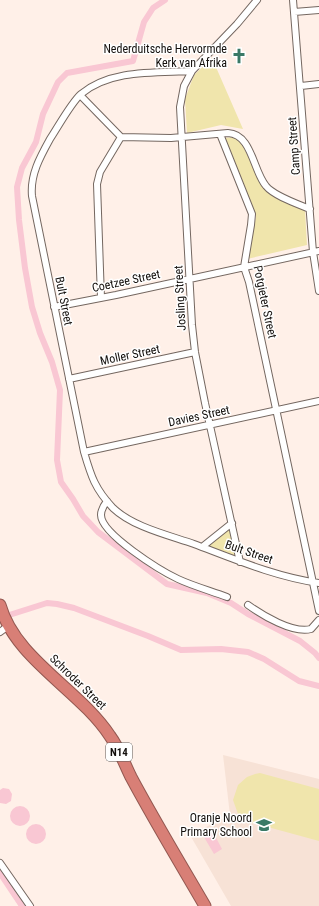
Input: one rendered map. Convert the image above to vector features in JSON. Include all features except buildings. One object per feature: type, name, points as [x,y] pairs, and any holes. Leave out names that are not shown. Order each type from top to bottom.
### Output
[{"type":"highway","name":"Schroder Street","points":[[3,619],[20,642],[44,668],[87,707],[111,737],[131,776],[205,906]]},
{"type":"street","points":[[192,71],[228,34],[257,0]]},
{"type":"street","name":"Camp Street","points":[[293,0],[310,209],[316,251],[319,291]]},
{"type":"street","points":[[294,12],[319,10]]},
{"type":"street","name":"Bult Street","points":[[192,71],[119,76],[99,83],[80,95],[63,119],[36,167],[31,189],[35,216],[84,452],[94,483],[107,501],[121,514],[136,523],[240,562],[316,583]]},
{"type":"street","name":"Josling Street","points":[[192,71],[185,83],[181,96],[181,137],[192,325],[195,352],[240,562]]},
{"type":"street","points":[[301,86],[319,84]]},
{"type":"street","points":[[80,95],[121,137],[181,137],[236,134],[243,140],[267,188],[310,209]]},
{"type":"street","name":"Potgieter Street","points":[[220,134],[252,214],[244,267],[249,282],[316,583],[319,611]]},
{"type":"street","points":[[101,298],[97,180],[100,172],[121,137]]},
{"type":"street","name":"Coetzee Street","points":[[54,306],[101,298],[316,251]]},
{"type":"street","name":"Moller Street","points":[[69,379],[195,352]]},
{"type":"street","name":"Davies Street","points":[[84,452],[319,401]]},
{"type":"street","points":[[107,501],[101,512],[102,520],[126,547],[178,579],[227,597]]},
{"type":"street","points":[[202,547],[232,523]]},
{"type":"street","points":[[248,605],[262,615],[293,628],[308,630],[318,622]]},
{"type":"street","points":[[0,863],[30,906]]},
{"type":"shaded area","points":[[212,58],[243,129],[221,125],[187,133],[185,99],[194,75]]},
{"type":"shaded area","points":[[235,137],[241,142],[264,189],[305,211],[307,245],[247,259],[256,217],[224,138]]},
{"type":"shaded area","points":[[231,527],[238,557],[208,546]]},
{"type":"shaded area","name":"Oranje Noord Primary School","points":[[223,755],[319,779],[319,906],[231,906],[190,835],[230,815]]},
{"type":"shaded area","points":[[260,773],[319,789],[319,841],[249,822],[238,814],[233,800],[238,785],[247,777]]},
{"type":"shaded area","points":[[3,788],[9,789],[12,794],[11,801],[6,804],[0,803],[0,790]]},
{"type":"shaded area","points":[[16,806],[24,806],[30,812],[30,820],[24,826],[16,826],[10,820],[10,812]]},
{"type":"shaded area","points":[[32,824],[40,824],[46,830],[46,838],[40,844],[32,844],[26,838],[26,830]]},
{"type":"shaded area","points":[[213,832],[222,849],[214,854],[204,837]]},
{"type":"waterway","points":[[165,0],[153,8],[144,22],[133,61],[67,73],[58,82],[43,114],[36,142],[22,168],[17,187],[19,220],[32,307],[40,333],[52,362],[60,390],[57,460],[61,482],[83,516],[98,532],[167,584],[207,593],[231,603],[248,614],[300,641],[319,658]]},
{"type":"waterway","points":[[3,617],[47,603],[57,604],[74,608],[181,650],[221,649],[248,652],[264,659],[299,681],[319,686]]},
{"type":"waterway","points":[[0,873],[22,906]]},
{"type":"place","name":"Nederduitsche Hervormde Kerk van Afrika","points":[[239,56]]},
{"type":"place","name":"Oranje Noord Primary School","points":[[264,825]]}]
